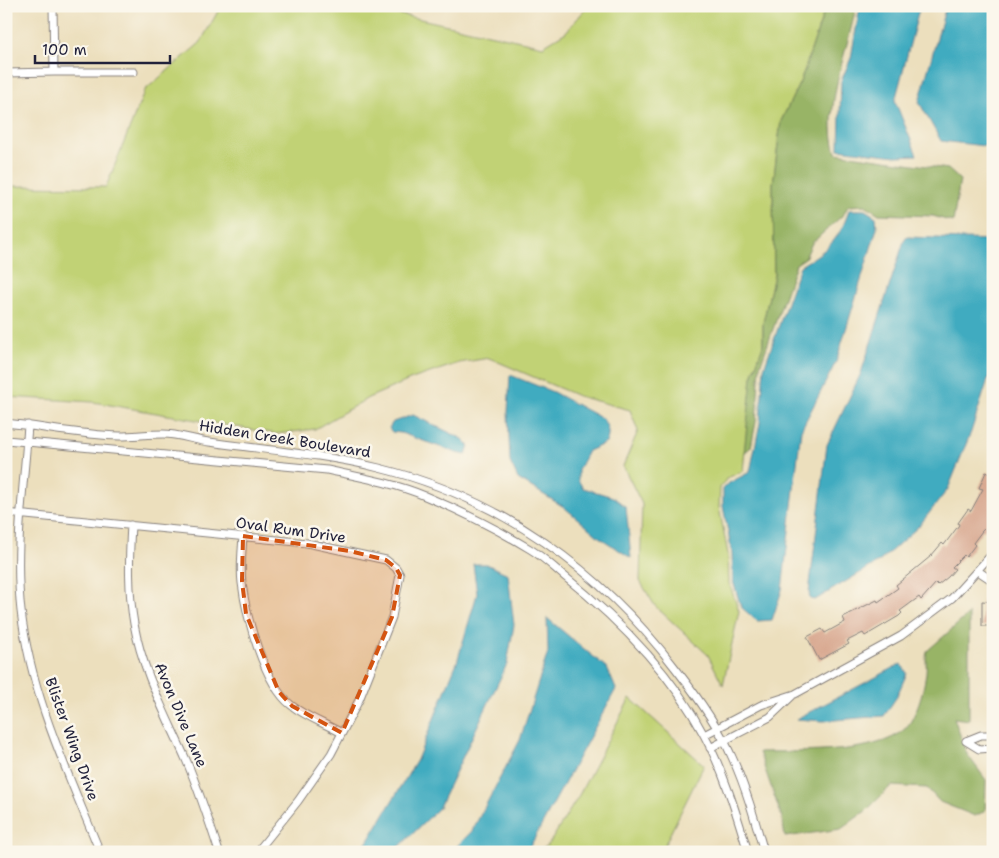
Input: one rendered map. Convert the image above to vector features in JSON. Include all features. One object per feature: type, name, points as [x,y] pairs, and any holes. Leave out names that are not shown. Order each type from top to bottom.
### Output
[{"type":"street","points":[[53,6],[54,72]]},
{"type":"street","points":[[6,73],[134,72]]},
{"type":"street","name":"Hidden Creek Boulevard","points":[[6,423],[119,436],[181,435],[207,442],[329,457],[380,468],[464,497],[536,536],[603,586],[650,634],[698,697],[724,741],[750,802],[764,852]]},
{"type":"street","name":"Blister Wing Drive","points":[[28,425],[18,559],[21,611],[30,664],[41,704],[100,852]]},
{"type":"street","name":"Hidden Creek Boulevard","points":[[6,440],[327,470],[374,480],[424,496],[484,524],[532,550],[592,598],[637,642],[684,701],[704,735],[724,778],[748,852]]},
{"type":"street","name":"Oval Rum Drive","points":[[6,513],[308,543],[386,560],[396,568],[400,575],[392,617],[359,700],[331,754],[304,793],[258,852]]},
{"type":"street","name":"Avon Dive Lane","points":[[131,525],[128,573],[134,625],[142,656],[151,684],[187,763],[219,852]]},
{"type":"street","points":[[243,536],[242,581],[246,614],[264,662],[279,692],[292,706],[342,733]]},
{"type":"street","points":[[704,735],[761,705],[795,694],[906,633],[952,598],[993,553]]},
{"type":"street","points":[[978,571],[993,581]]},
{"type":"street","points":[[710,748],[770,716],[795,694]]},
{"type":"street","points":[[993,735],[981,735],[966,741],[979,748],[993,748]]},
{"type":"highlighted area","points":[[243,536],[350,551],[386,560],[396,568],[400,575],[392,617],[342,733],[292,706],[279,692],[246,614],[242,581]]},
{"type":"green space","points":[[221,6],[388,6],[393,13],[543,46],[566,32],[588,6],[826,6],[801,80],[781,121],[773,184],[774,275],[763,323],[763,345],[752,377],[743,471],[727,478],[720,488],[719,507],[728,554],[729,583],[739,611],[723,685],[708,655],[655,606],[640,581],[642,504],[623,466],[638,431],[630,410],[578,396],[489,358],[459,363],[412,379],[368,398],[315,429],[277,434],[93,402],[6,397],[6,186],[106,187],[145,90],[200,43]]},
{"type":"green space","points":[[826,6],[856,6],[834,99],[832,117],[836,153],[948,169],[960,180],[953,222],[933,216],[879,214],[865,205],[848,206],[844,214],[812,243],[805,258],[796,264],[760,366],[756,422],[751,447],[744,453],[752,377],[763,345],[763,323],[774,275],[773,184],[781,121],[801,80]]},
{"type":"green space","points":[[969,614],[969,720],[954,718],[967,754],[986,780],[985,811],[975,816],[940,802],[927,788],[891,786],[867,810],[841,829],[785,837],[782,818],[759,752],[841,750],[884,741],[900,733],[911,721],[921,697],[926,673],[927,651]]},
{"type":"green space","points":[[630,698],[704,765],[661,852],[537,852],[549,844],[578,797]]},
{"type":"water","points":[[860,6],[920,6],[895,101],[917,155],[896,156],[839,149],[841,81],[851,58]]},
{"type":"water","points":[[946,6],[993,6],[993,147],[941,141],[919,102]]},
{"type":"water","points":[[849,210],[865,210],[876,217],[877,228],[836,362],[801,430],[782,590],[772,620],[757,621],[741,607],[733,581],[732,553],[723,506],[723,489],[729,483],[750,472],[760,423],[764,368],[800,266],[831,244],[841,229]]},
{"type":"water","points":[[907,237],[993,240],[993,364],[971,432],[948,489],[919,526],[880,561],[815,600],[810,599],[809,592],[827,445],[861,373],[904,241]]},
{"type":"water","points":[[510,375],[553,392],[603,419],[608,431],[606,443],[588,451],[578,470],[578,480],[583,488],[613,497],[626,507],[631,558],[599,537],[564,507],[518,479],[510,462],[508,412]]},
{"type":"water","points":[[413,415],[463,439],[469,445],[466,455],[401,433],[392,432],[389,428],[393,422]]},
{"type":"water","points":[[473,564],[486,564],[508,574],[514,625],[507,664],[438,809],[394,852],[361,852],[417,760],[457,662],[477,594]]},
{"type":"water","points":[[547,618],[607,668],[616,689],[527,852],[451,852],[472,831],[520,740],[548,652]]},
{"type":"water","points":[[901,664],[907,673],[896,698],[884,716],[823,721],[796,719]]},
{"type":"building","points":[[986,472],[993,475],[993,522],[986,531],[984,529],[982,531],[966,557],[964,555],[952,567],[955,569],[948,577],[938,585],[936,583],[921,600],[919,597],[900,611],[902,613],[899,616],[865,636],[863,633],[847,641],[849,644],[819,660],[807,637],[822,629],[825,633],[845,622],[843,617],[877,600],[878,602],[898,588],[896,585],[931,556],[942,543],[944,545],[968,509],[971,511],[983,489],[979,488]]},
{"type":"building","points":[[982,601],[993,602],[993,626],[982,626]]}]
